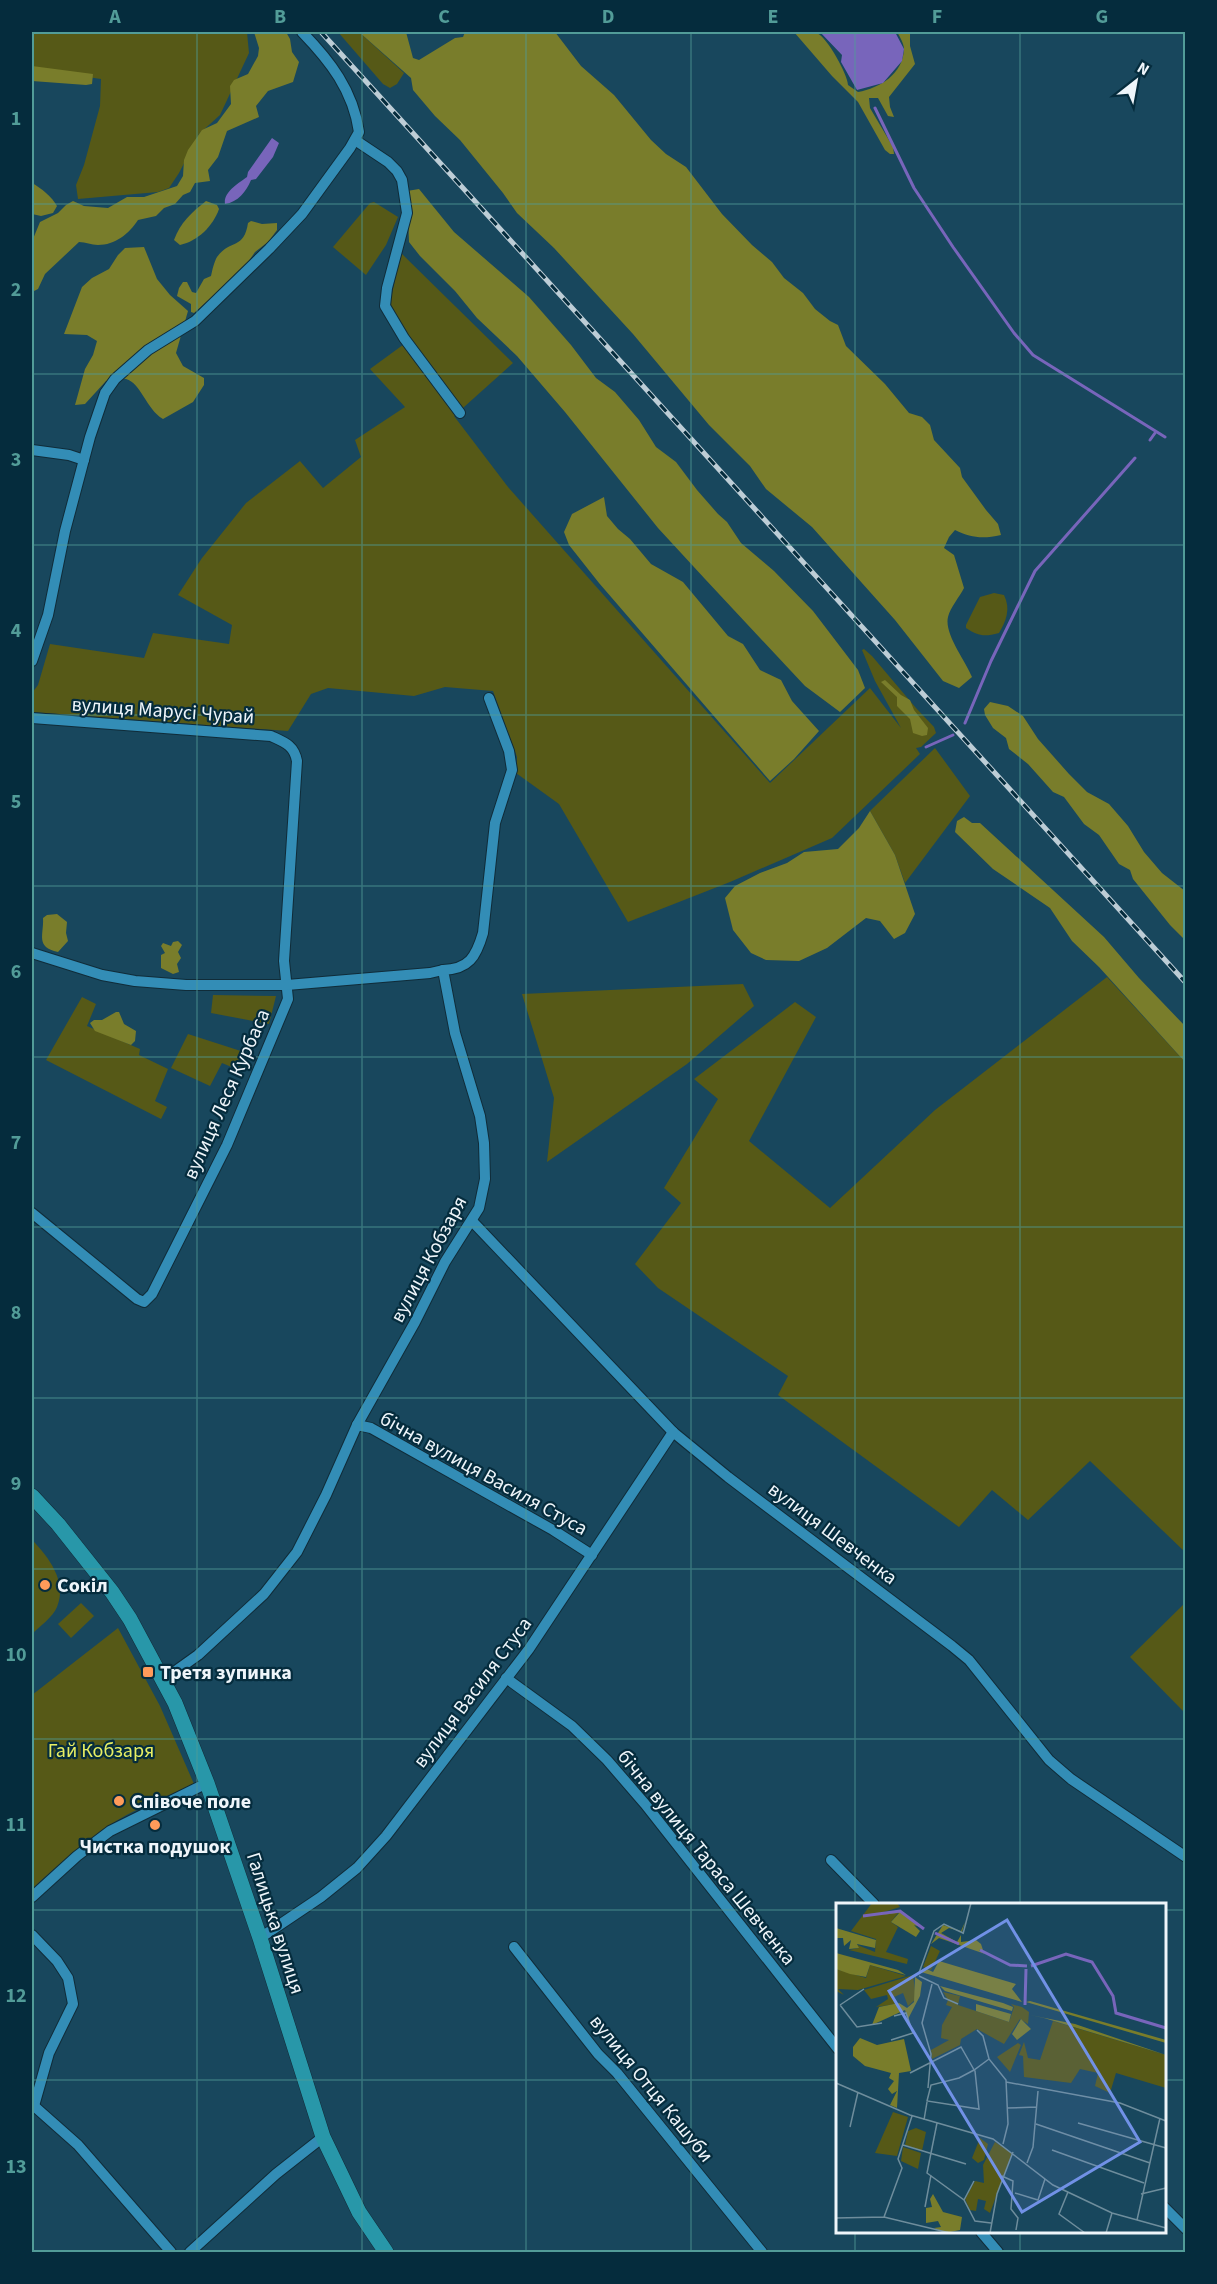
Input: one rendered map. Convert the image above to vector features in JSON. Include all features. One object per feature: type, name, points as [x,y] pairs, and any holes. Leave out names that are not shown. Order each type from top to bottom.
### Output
[{"type":"street","points":[[32,661],[48,615],[65,531],[105,393],[115,379],[148,350],[195,321],[236,282],[302,214],[359,132],[349,92],[326,57],[302,32]]},
{"type":"street","points":[[355,140],[388,162],[398,171],[402,180],[407,213],[387,288],[385,306],[404,338],[460,413]]},
{"type":"street","points":[[32,450],[69,455],[84,460]]},
{"type":"street","points":[[32,953],[102,975],[135,981],[186,985],[287,985],[457,970],[472,960],[483,933],[495,823],[512,770],[500,722],[489,698]]},
{"type":"street","name":"вулиця Марусі Чурай","points":[[32,718],[271,736],[290,746]]},
{"type":"street","name":"вулиця Леся Курбаса","points":[[32,1213],[126,1291],[144,1302],[152,1294],[227,1145],[288,999],[284,961],[297,761],[295,752],[290,746]]},
{"type":"street","name":"вулиця Кобзаря","points":[[163,1680],[198,1655],[264,1594],[297,1552],[326,1495],[357,1425],[415,1322],[445,1263],[479,1208],[485,1179],[484,1143],[480,1116],[455,1033],[443,970]]},
{"type":"street","name":"вулиця Шевченка","points":[[472,1221],[673,1432],[728,1477],[969,1660],[1049,1760],[1071,1779],[1185,1857]]},
{"type":"street","name":"бічна вулиця Василя Стуса","points":[[357,1425],[371,1428],[553,1530],[592,1555]]},
{"type":"street","name":"вулиця Василя Стуса","points":[[260,1938],[321,1897],[357,1868],[386,1836],[529,1649],[673,1432]]},
{"type":"street","name":"Галицька вулиця","points":[[32,1496],[58,1524],[112,1592],[130,1619],[175,1703],[207,1783],[260,1938],[323,2137],[355,2203],[386,2253]]},
{"type":"street","name":"бічна вулиця Тараса Шевченка","points":[[506,1678],[572,1726],[607,1760],[645,1804],[836,2048]]},
{"type":"street","points":[[32,1897],[77,1856],[110,1832],[207,1783]]},
{"type":"street","points":[[831,1860],[872,1903]]},
{"type":"street","points":[[32,1935],[57,1961],[68,1978],[74,2004],[49,2053],[33,2107],[78,2145],[171,2253]]},
{"type":"street","name":"вулиця Отця Кашуби","points":[[514,1947],[598,2054],[617,2073],[762,2253]]},
{"type":"street","points":[[190,2253],[276,2174],[323,2137]]},
{"type":"street","points":[[1166,2209],[1185,2229]]},
{"type":"street","points":[[982,2233],[998,2253]]},
{"type":"green space","points":[[32,32],[247,32],[249,53],[220,115],[199,134],[169,188],[158,192],[78,199],[76,185],[84,165],[100,106],[101,79],[32,69]]},
{"type":"green space","points":[[338,32],[359,32],[404,73],[397,84],[390,88],[383,84]]},
{"type":"green space","points":[[374,202],[398,217],[386,245],[366,275],[333,247],[370,203]]},
{"type":"green space","points":[[401,253],[513,363],[454,416],[508,487],[770,783],[870,688],[901,728],[875,681],[862,650],[864,649],[934,727],[936,733],[921,747],[916,748],[920,754],[832,838],[730,882],[628,922],[559,804],[516,773],[517,757],[493,691],[445,687],[414,696],[328,688],[311,694],[288,731],[32,712],[32,693],[38,685],[50,644],[144,658],[153,633],[229,644],[232,625],[178,595],[202,558],[246,503],[300,461],[323,488],[361,457],[355,440],[405,407],[370,369],[411,339],[389,307]]},
{"type":"green space","points":[[994,593],[1004,595],[1007,605],[1006,619],[999,633],[981,635],[966,628],[980,597]]},
{"type":"green space","points":[[935,748],[970,796],[905,883],[895,855],[870,811]]},
{"type":"green space","points":[[1107,977],[1185,1062],[1185,1552],[1090,1461],[1028,1520],[992,1490],[959,1527],[778,1395],[788,1376],[658,1288],[635,1264],[681,1203],[664,1188],[718,1099],[694,1079],[795,1002],[816,1017],[749,1141],[830,1208],[935,1110]]},
{"type":"green space","points":[[743,984],[754,1006],[687,1064],[547,1162],[554,1098],[522,994]]},
{"type":"green space","points":[[213,995],[276,996],[269,1024],[211,1013]]},
{"type":"green space","points":[[82,997],[96,1004],[87,1026],[140,1049],[139,1055],[168,1069],[155,1101],[167,1107],[161,1119],[46,1060]]},
{"type":"green space","points":[[188,1034],[247,1053],[241,1071],[222,1063],[210,1086],[171,1068]]},
{"type":"green space","name":"Сокіл","points":[[32,1540],[55,1570],[60,1598],[55,1611],[32,1634]]},
{"type":"green space","points":[[81,1603],[94,1616],[71,1638],[58,1624]]},
{"type":"green space","points":[[1185,1603],[1185,1713],[1130,1657]]},
{"type":"green space","name":"Гай Кобзаря","points":[[118,1628],[160,1706],[194,1784],[138,1809],[107,1827],[32,1889],[32,1695]]},
{"type":"shaded area","points":[[254,32],[286,32],[290,39],[292,52],[299,62],[293,82],[268,91],[256,106],[259,117],[227,131],[218,157],[208,170],[210,181],[195,183],[190,192],[183,195],[175,204],[164,208],[156,216],[138,220],[126,234],[116,241],[98,245],[79,242],[45,274],[38,289],[32,292],[33,239],[40,222],[58,213],[73,201],[84,206],[108,208],[127,197],[144,197],[177,186],[183,176],[184,160],[188,150],[202,130],[217,123],[231,104],[230,86],[234,80],[248,74],[258,56],[259,48]]},
{"type":"shaded area","points":[[359,32],[406,32],[413,58],[419,60],[455,38],[463,37],[465,32],[555,32],[581,66],[614,95],[651,140],[666,154],[686,167],[722,214],[772,262],[784,278],[803,293],[815,309],[838,325],[846,346],[885,384],[909,413],[922,417],[930,425],[934,440],[960,468],[962,477],[998,524],[1001,535],[995,536],[972,536],[955,530],[944,548],[954,555],[964,588],[949,613],[949,631],[972,677],[959,688],[943,681],[895,620],[812,527],[766,489],[750,466],[709,425],[633,334],[554,248],[517,213],[460,140],[413,90],[411,78]]},
{"type":"shaded area","points":[[794,32],[812,32],[821,36],[845,73],[848,85],[858,92],[882,83],[895,73],[903,58],[904,49],[897,32],[910,32],[910,46],[915,64],[889,97],[894,117],[888,116],[878,98],[869,98],[870,108],[893,147],[894,154],[885,150],[858,102]]},
{"type":"shaded area","points":[[820,32],[895,32],[904,49],[902,61],[883,83],[857,90],[841,62],[842,55]]},
{"type":"shaded area","points":[[32,66],[93,74],[92,84],[32,81]]},
{"type":"shaded area","points":[[272,138],[279,143],[273,157],[256,179],[251,180],[241,196],[225,204],[226,196],[247,177],[248,172]]},
{"type":"shaded area","points":[[32,183],[55,203],[57,206],[53,213],[41,216],[32,214]]},
{"type":"shaded area","points":[[419,189],[454,232],[529,297],[596,378],[615,392],[639,420],[656,447],[676,462],[697,490],[727,522],[741,543],[774,571],[813,611],[858,670],[865,688],[840,712],[805,686],[658,528],[517,356],[477,318],[455,291],[420,256],[409,242],[407,191]]},
{"type":"shaded area","points":[[206,201],[217,205],[219,209],[213,221],[199,236],[180,245],[174,240],[180,228]]},
{"type":"shaded area","points":[[251,221],[262,224],[277,223],[277,230],[268,242],[255,252],[242,271],[194,313],[191,312],[191,304],[177,296],[179,288],[183,282],[187,282],[192,292],[196,293],[204,279],[211,276],[217,257],[222,251],[240,241]]},
{"type":"shaded area","points":[[144,247],[157,279],[188,311],[176,353],[183,366],[204,378],[204,385],[193,402],[163,419],[152,409],[136,386],[126,379],[106,381],[85,404],[75,405],[85,369],[93,355],[97,341],[87,335],[64,334],[82,287],[92,278],[109,269],[125,248]]},
{"type":"shaded area","points":[[604,497],[607,516],[618,529],[630,539],[651,564],[683,582],[728,636],[743,644],[760,670],[781,680],[792,701],[819,731],[770,781],[599,583],[569,545],[564,532],[572,514]]},
{"type":"shaded area","points":[[885,680],[910,700],[914,710],[928,728],[927,735],[913,733],[910,719],[897,706],[897,697],[881,682]]},
{"type":"shaded area","points":[[990,702],[1008,706],[1023,716],[1038,739],[1069,774],[1087,792],[1109,804],[1162,873],[1185,891],[1185,940],[1133,879],[1130,870],[1119,864],[1099,835],[1084,824],[1064,797],[1053,792],[1028,764],[1009,749],[1006,738],[993,728],[985,715],[984,709]]},
{"type":"shaded area","points":[[870,811],[895,855],[915,914],[905,933],[894,939],[880,921],[866,918],[827,948],[799,961],[766,960],[751,953],[733,930],[725,898],[735,886],[787,863],[804,852],[838,849],[859,828]]},
{"type":"shaded area","points":[[964,817],[972,823],[980,823],[1104,937],[1185,1026],[1185,1062],[1099,967],[1072,941],[1050,908],[993,869],[955,832],[957,821]]},
{"type":"shaded area","points":[[57,914],[67,922],[68,941],[58,952],[46,947],[42,939],[43,918]]},
{"type":"shaded area","points":[[178,941],[182,945],[178,952],[181,958],[177,964],[179,972],[173,974],[161,968],[161,955],[165,953],[161,946],[163,943],[171,946],[173,942]]},
{"type":"shaded area","points":[[119,1012],[124,1024],[136,1031],[135,1041],[131,1045],[95,1031],[90,1023],[94,1020],[102,1020]]},
{"type":"waterway","points":[[875,108],[914,188],[1014,333],[1033,355],[1165,437]]},
{"type":"waterway","points":[[1150,440],[1155,433]]},
{"type":"waterway","points":[[965,723],[991,661],[1035,571],[1135,458]]},
{"type":"waterway","points":[[926,747],[953,735]]},
{"type":"railway","points":[[321,32],[1186,983]]},
{"type":"place","name":"Сокіл","points":[[45,1585]]},
{"type":"place","name":"Третя зупинка","points":[[148,1672]]},
{"type":"place","name":"Співоче поле","points":[[119,1801]]},
{"type":"place","name":"Чистка подушок","points":[[155,1825]]}]
